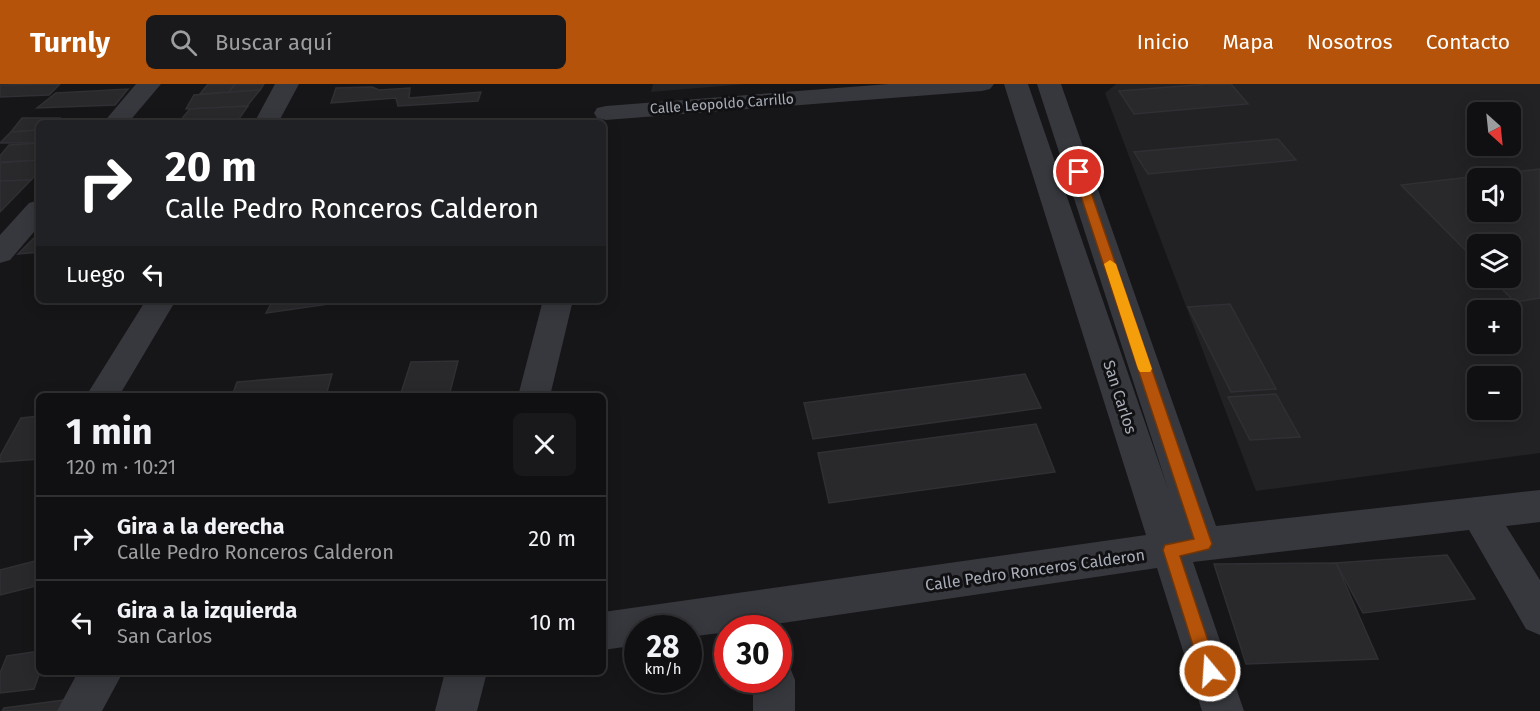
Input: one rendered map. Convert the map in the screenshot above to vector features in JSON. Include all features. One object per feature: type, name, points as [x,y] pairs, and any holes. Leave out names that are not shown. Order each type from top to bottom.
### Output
[{"type":"street","points":[[118,120],[149,84]]},
{"type":"street","points":[[269,120],[287,84]]},
{"type":"street","name":"Calle Leopoldo Carrillo","points":[[606,110],[982,84]]},
{"type":"street","name":"San Carlos","points":[[1016,84],[1187,547]]},
{"type":"street","name":"San Carlos","points":[[1049,84],[1187,547],[1223,711]]},
{"type":"street","points":[[0,253],[36,212]]},
{"type":"street","points":[[104,393],[159,303]]},
{"type":"street","points":[[535,393],[557,303]]},
{"type":"street","name":"Calle Pedro Ronceros Calderon","points":[[792,615],[1187,547],[1540,506]]},
{"type":"street","points":[[1479,514],[1540,616]]},
{"type":"street","name":"Calle Pedro Ronceros Calderon","points":[[606,631],[714,623]]},
{"type":"street","points":[[78,711],[100,675]]},
{"type":"street","points":[[456,711],[465,675]]},
{"type":"street","points":[[774,693],[774,711]]},
{"type":"shaded area","points":[[653,84],[746,84],[651,92]]},
{"type":"shaded area","points":[[1116,84],[1540,84],[1540,453],[1256,491],[1105,93]]},
{"type":"building","points":[[60,84],[49,95],[0,97],[0,85]]},
{"type":"building","points":[[208,84],[235,84],[229,92],[200,94]]},
{"type":"building","points":[[235,84],[264,84],[260,90],[229,92]]},
{"type":"building","points":[[1231,84],[1248,104],[1134,114],[1119,91]]},
{"type":"building","points":[[372,87],[379,90],[410,88],[409,98],[481,92],[478,101],[398,106],[396,98],[331,103],[336,88]]},
{"type":"building","points":[[128,89],[115,105],[37,108],[56,93]]},
{"type":"building","points":[[260,90],[247,106],[186,109],[194,95]]},
{"type":"building","points":[[248,106],[238,120],[181,120],[190,109]]},
{"type":"building","points":[[22,118],[60,118],[59,120],[36,120],[36,130],[11,132]]},
{"type":"building","points":[[36,130],[36,143],[0,143],[11,132]]},
{"type":"building","points":[[1278,139],[1296,160],[1148,174],[1134,152]]},
{"type":"building","points":[[36,143],[36,160],[0,162],[0,156],[9,145]]},
{"type":"building","points":[[36,160],[36,174],[31,180],[0,181],[0,163]]},
{"type":"building","points":[[1540,169],[1540,298],[1513,300],[1501,288],[1521,288],[1521,234],[1467,234],[1467,252],[1401,185],[1467,177],[1467,222],[1521,222],[1521,171]]},
{"type":"building","points":[[31,180],[0,212],[0,181]]},
{"type":"building","points":[[36,236],[36,252],[18,254]]},
{"type":"building","points":[[271,303],[336,303],[266,313]]},
{"type":"building","points":[[1230,304],[1276,389],[1231,392],[1188,307]]},
{"type":"building","points":[[458,361],[450,393],[401,393],[411,362]]},
{"type":"building","points":[[332,374],[327,393],[233,393],[237,382]]},
{"type":"building","points":[[1025,374],[1041,408],[813,439],[804,403]]},
{"type":"building","points":[[1276,394],[1300,437],[1250,440],[1228,397]]},
{"type":"building","points":[[36,416],[36,459],[0,462],[0,456],[21,418]]},
{"type":"building","points":[[1036,424],[1055,472],[829,503],[818,453]]},
{"type":"building","points":[[1447,555],[1475,599],[1363,613],[1336,563]]},
{"type":"building","points":[[36,561],[36,586],[0,595],[0,570]]},
{"type":"building","points":[[1336,563],[1378,659],[1246,664],[1214,564]]},
{"type":"building","points":[[36,651],[36,675],[39,675],[34,689],[0,693],[0,673],[7,656]]},
{"type":"building","points":[[72,699],[65,711],[2,711],[4,708]]},
{"type":"slow traffic","points":[[1110,264],[1145,369]]},
{"type":"route","points":[[1079,172],[1204,544],[1170,550],[1210,671]]}]
